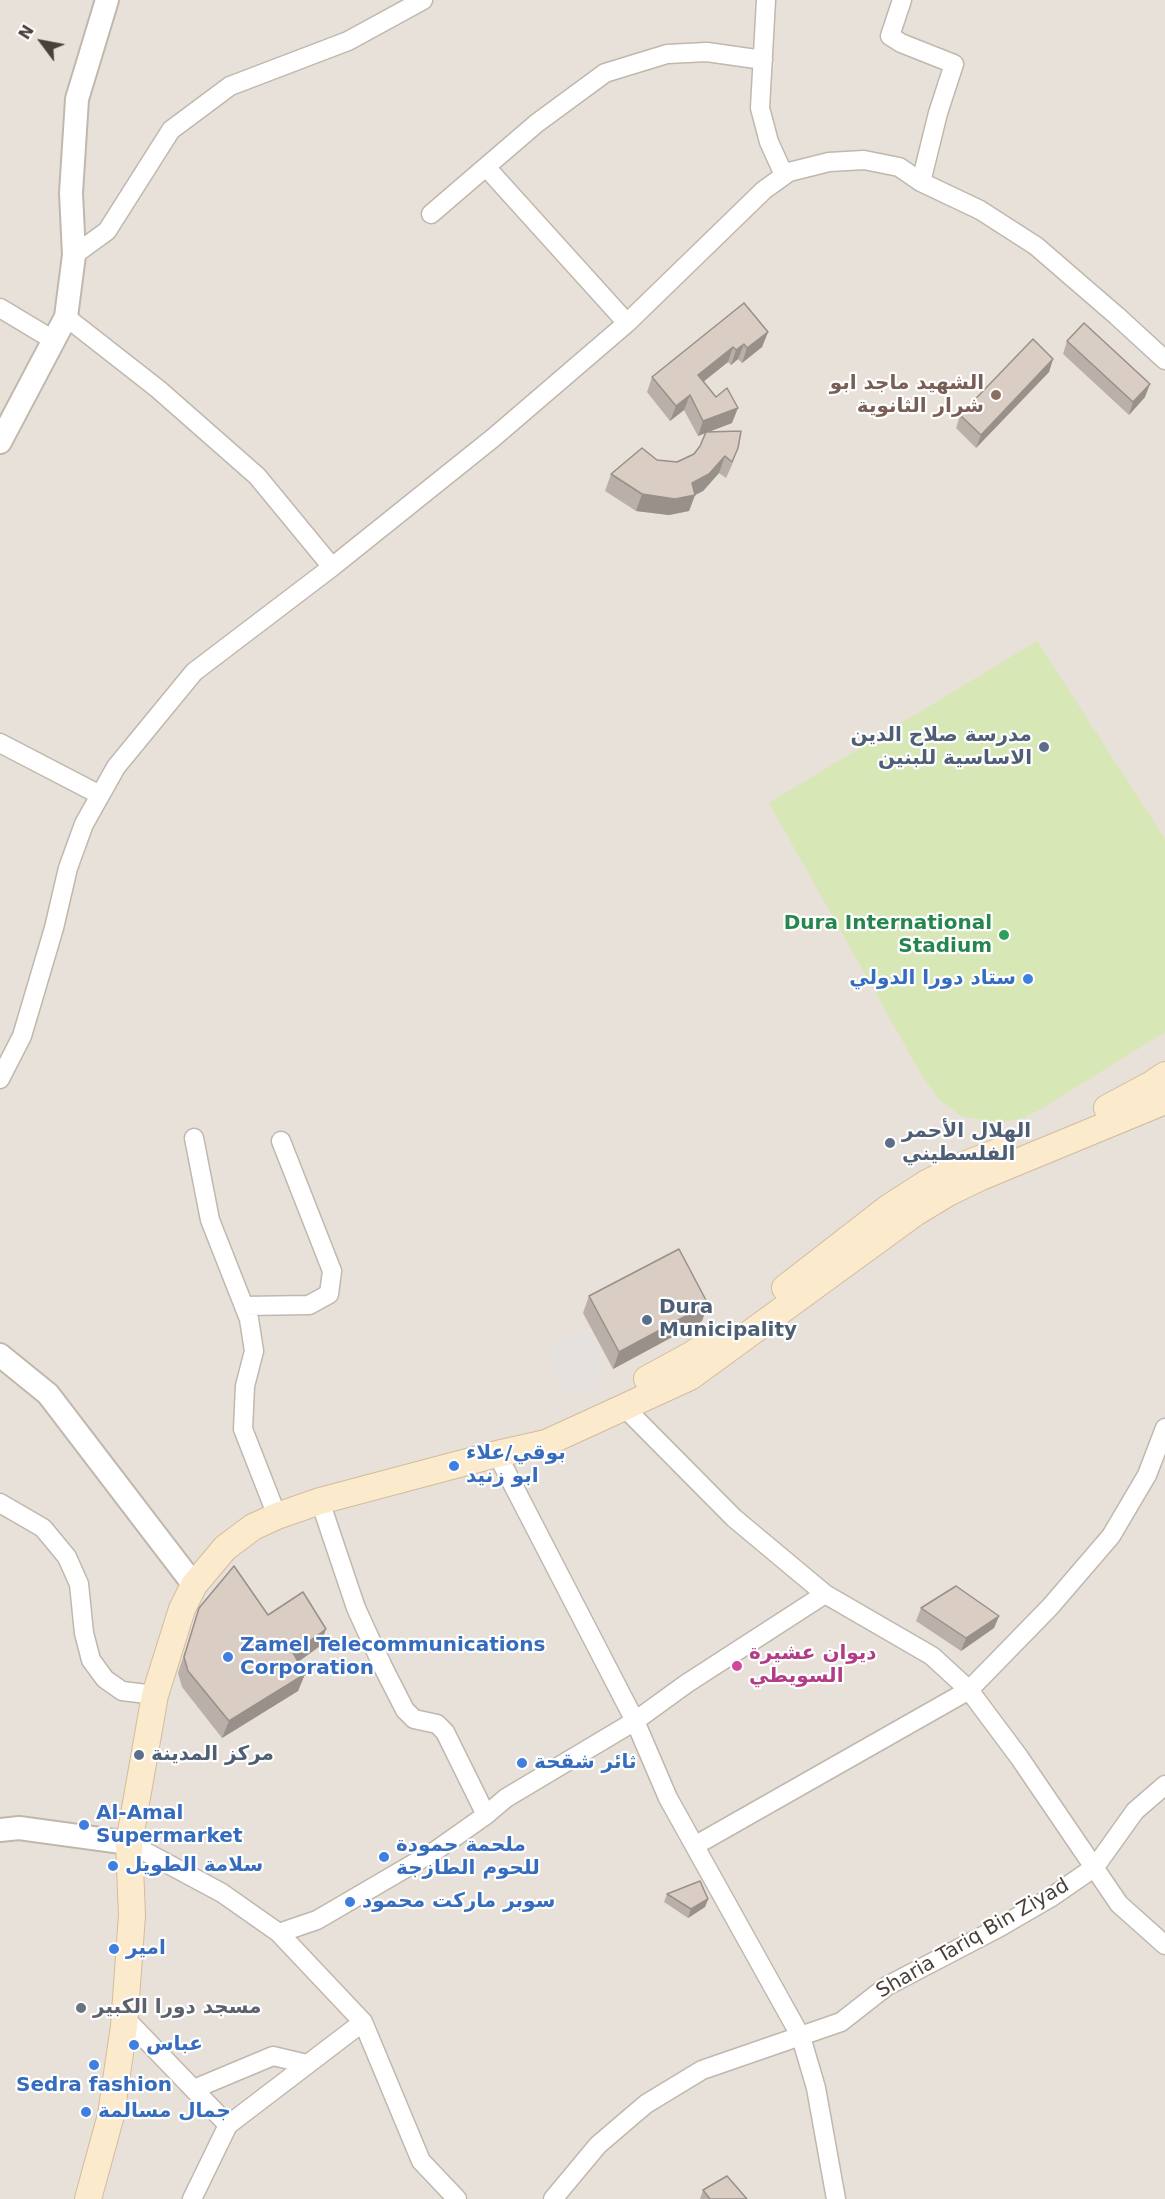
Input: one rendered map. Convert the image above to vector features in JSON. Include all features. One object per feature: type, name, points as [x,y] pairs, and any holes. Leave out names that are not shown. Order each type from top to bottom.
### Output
[{"type":"main road","points":[[496,1454],[568,1414],[652,1377],[692,1355],[747,1317],[888,1208],[927,1183],[961,1166],[1108,1108],[1165,1075]]},
{"type":"main road","points":[[88,2199],[111,2115],[125,2018],[132,1915],[129,1843],[155,1695],[179,1617],[194,1585],[225,1548],[253,1527],[276,1516],[320,1501],[546,1443],[690,1377],[915,1213],[948,1193],[981,1177],[1165,1101]]},
{"type":"street","points":[[0,442],[66,317],[74,255],[71,193],[77,99],[106,0]]},
{"type":"street","points":[[74,255],[107,231],[171,130],[231,86],[348,41],[423,0]]},
{"type":"street","points":[[766,0],[760,108],[769,142],[784,175]]},
{"type":"street","points":[[902,0],[890,36],[901,43],[954,64],[938,113],[921,182]]},
{"type":"street","points":[[431,214],[537,123],[605,73],[667,54],[707,52],[763,60]]},
{"type":"street","points":[[0,1079],[22,1036],[54,928],[68,868],[84,824],[116,767],[194,672],[332,567],[493,438],[627,323],[764,190],[784,175],[829,162],[864,160],[899,167],[921,182],[980,210],[1036,246],[1165,360]]},
{"type":"street","points":[[486,167],[627,323]]},
{"type":"street","points":[[0,308],[55,340]]},
{"type":"street","points":[[66,317],[158,389],[257,476],[332,567]]},
{"type":"street","points":[[0,743],[100,795]]},
{"type":"street","points":[[194,1138],[210,1220],[249,1319],[254,1351],[245,1386],[243,1429],[276,1516]]},
{"type":"street","points":[[244,1305],[309,1305],[329,1293],[332,1271],[281,1141]]},
{"type":"street","points":[[0,1355],[48,1394],[194,1585]]},
{"type":"street","points":[[624,1407],[734,1518],[825,1594],[933,1656],[969,1690],[1019,1757],[1119,1904],[1165,1946]]},
{"type":"street","points":[[696,1845],[969,1690],[1050,1607],[1111,1536],[1147,1475],[1165,1428]]},
{"type":"street","points":[[496,1454],[635,1721],[668,1798],[801,2037],[816,2088],[836,2199]]},
{"type":"street","points":[[320,1501],[356,1608],[405,1710],[414,1719],[437,1724],[445,1732],[486,1815]]},
{"type":"street","points":[[0,1503],[43,1528],[67,1557],[79,1584],[84,1633],[90,1660],[105,1679],[122,1691],[155,1695]]},
{"type":"street","points":[[279,1933],[317,1920],[435,1851],[506,1798],[635,1721],[686,1684],[825,1594]]},
{"type":"street","name":"Sharia Tariq Bin Ziyad","points":[[553,2199],[598,2145],[646,2104],[702,2070],[841,2022],[887,1986],[1050,1898],[1095,1867],[1135,1812],[1165,1785]]},
{"type":"street","points":[[0,1830],[18,1828],[129,1843],[222,1893],[279,1933],[363,2022],[422,2161],[457,2199]]},
{"type":"street","points":[[125,2018],[228,2125]]},
{"type":"street","points":[[192,2199],[228,2125],[363,2022]]},
{"type":"street","points":[[194,2090],[273,2056],[307,2064]]},
{"type":"shaded area","points":[[0,0],[1165,0],[1165,2199],[0,2199]]},
{"type":"shaded area","points":[[586,1330],[606,1369],[596,1374],[600,1382],[569,1398],[546,1351]]},
{"type":"green space","name":"Dura International Stadium","points":[[1037,641],[1165,839],[1165,1032],[1041,1109],[1023,1118],[998,1123],[961,1116],[938,1099],[920,1072],[769,803]]},
{"type":"building","points":[[744,303],[768,332],[747,348],[744,344],[736,350],[733,347],[698,375],[716,397],[727,388],[738,408],[703,421],[690,395],[676,406],[652,377]]},
{"type":"building","points":[[1084,323],[1150,384],[1133,402],[1067,341]]},
{"type":"building","points":[[1033,339],[1053,359],[981,435],[960,415]]},
{"type":"building","points":[[741,431],[738,448],[732,462],[725,456],[709,474],[692,483],[695,495],[675,499],[642,494],[611,474],[642,448],[657,460],[677,462],[694,454],[706,432]]},
{"type":"building","points":[[679,1249],[708,1304],[619,1352],[589,1296]]},
{"type":"building","points":[[234,1566],[268,1615],[303,1592],[326,1629],[293,1653],[305,1674],[229,1721],[188,1671],[184,1657],[199,1608]]},
{"type":"building","points":[[956,1586],[999,1616],[966,1638],[921,1608]]},
{"type":"building","points":[[700,1881],[708,1899],[691,1909],[667,1894]]},
{"type":"building","points":[[727,2176],[747,2199],[710,2199],[703,2190]]},
{"type":"place","name":"الشهيد ماجد ابو شرار الثانوية","points":[[996,395]]},
{"type":"place","name":"مدرسة صلاح الدين الاساسية للبنين","points":[[1044,747]]},
{"type":"place","name":"Dura International Stadium","points":[[1004,935]]},
{"type":"place","name":"ستاد دورا الدولي","points":[[1028,979]]},
{"type":"place","name":"الهلال الأحمر الفلسطيني","points":[[890,1143]]},
{"type":"place","name":"Dura Municipality","points":[[647,1320]]},
{"type":"place","name":"بوقي/علاء ابو زنيد","points":[[454,1466]]},
{"type":"place","name":"Zamel Telecommunications Corporation","points":[[228,1657]]},
{"type":"place","name":"ديوان عشيرة السويطي","points":[[737,1666]]},
{"type":"place","name":"مركز المدينة","points":[[139,1755]]},
{"type":"place","name":"ثائر شقحة","points":[[522,1763]]},
{"type":"place","name":"Al-Amal Supermarket","points":[[84,1825]]},
{"type":"place","name":"ملحمة حمودة للحوم الطازجة","points":[[384,1857]]},
{"type":"place","name":"سلامة الطويل","points":[[113,1866]]},
{"type":"place","name":"سوبر ماركت محمود","points":[[350,1902]]},
{"type":"place","name":"امير","points":[[114,1949]]},
{"type":"place","name":"مسجد دورا الكبير","points":[[81,2008]]},
{"type":"place","name":"عباس","points":[[134,2045]]},
{"type":"place","name":"Sedra fashion","points":[[94,2065]]},
{"type":"place","name":"جمال مسالمة","points":[[86,2112]]}]
